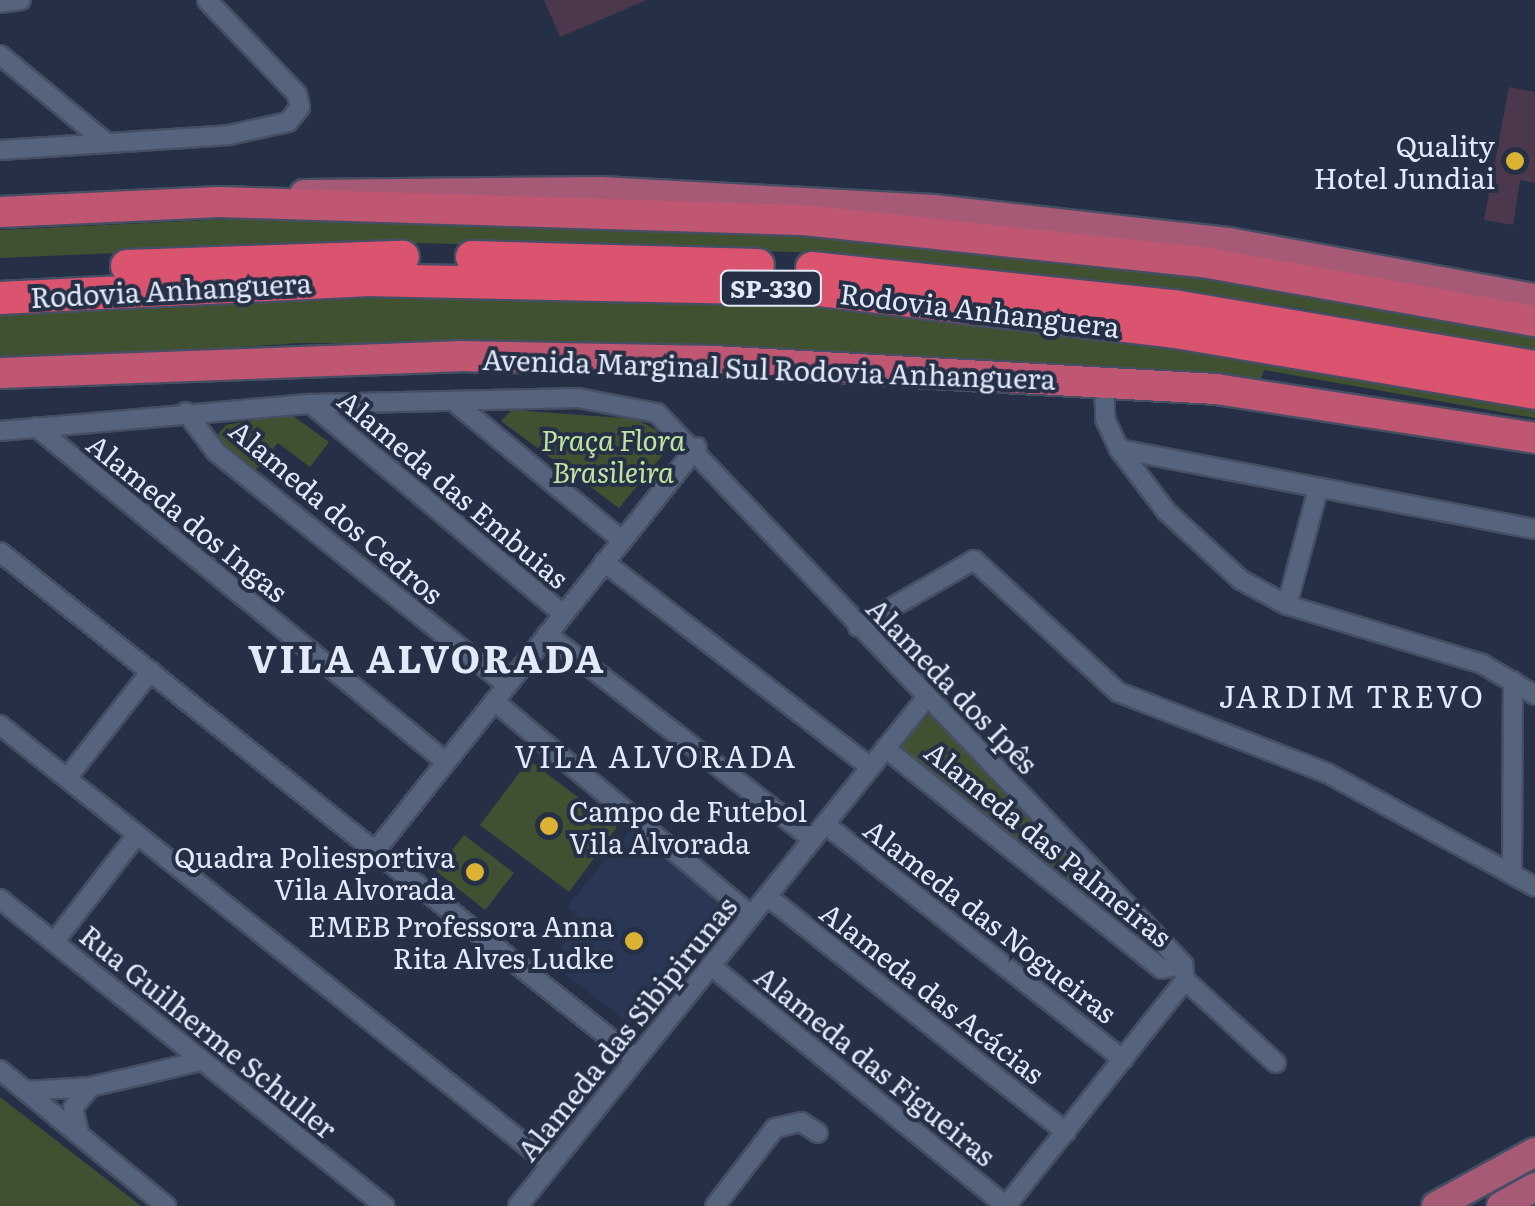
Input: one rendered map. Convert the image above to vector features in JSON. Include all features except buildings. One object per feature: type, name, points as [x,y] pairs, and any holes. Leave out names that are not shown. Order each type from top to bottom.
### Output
[{"type":"highway","points":[[0,212],[219,202],[675,212],[914,228],[1280,273],[1535,321]]},
{"type":"highway","name":"Rodovia Anhanguera","points":[[0,275],[347,257],[816,268],[1193,308],[1535,367]]},
{"type":"highway","name":"Rodovia Anhanguera","points":[[0,298],[384,280],[810,290],[1174,332],[1535,393]]},
{"type":"highway","name":"Avenida Marginal Sul Rodovia Anhanguera","points":[[0,373],[459,356],[1104,382],[1307,399],[1535,438]]},
{"type":"main road","points":[[219,202],[356,189],[466,189],[934,210],[1229,242],[1535,298]]},
{"type":"main road","points":[[1436,1206],[1535,1152]]},
{"type":"main road","points":[[1501,1206],[1535,1187]]},
{"type":"street","points":[[0,3],[21,0]]},
{"type":"street","points":[[0,150],[274,128],[300,107],[297,94],[207,0]]},
{"type":"street","points":[[0,55],[104,140]]},
{"type":"street","points":[[1104,382],[1105,419],[1119,449],[1194,540],[1241,580],[1287,605],[1482,664],[1535,696]]},
{"type":"street","name":"Alameda dos Ipês","points":[[458,405],[578,398],[629,404],[678,427],[858,626],[1184,972],[1276,1063]]},
{"type":"street","points":[[0,431],[310,404],[458,405],[622,540]]},
{"type":"street","name":"Alameda das Embuias","points":[[310,404],[563,614]]},
{"type":"street","name":"Alameda dos Cedros","points":[[186,412],[216,452],[507,685]]},
{"type":"street","name":"Alameda dos Ingas","points":[[36,427],[446,762]]},
{"type":"street","points":[[376,850],[697,447]]},
{"type":"street","points":[[1119,449],[1535,528]]},
{"type":"street","points":[[1287,605],[1318,489]]},
{"type":"street","points":[[0,552],[636,1059]]},
{"type":"street","points":[[858,626],[974,560],[1118,692],[1327,773],[1512,870],[1535,886]]},
{"type":"street","points":[[604,562],[870,767]]},
{"type":"street","points":[[547,634],[812,839]]},
{"type":"street","points":[[67,778],[150,670]]},
{"type":"street","points":[[1512,681],[1512,870]]},
{"type":"street","name":"Alameda das Sibipirunas","points":[[518,1206],[928,697]]},
{"type":"street","points":[[494,701],[751,915]]},
{"type":"street","points":[[0,726],[551,1165]]},
{"type":"street","name":"Alameda das Palmeiras","points":[[886,748],[1162,969],[1184,972]]},
{"type":"street","name":"Alameda das Nogueiras","points":[[825,824],[1123,1059]]},
{"type":"street","points":[[54,942],[137,835]]},
{"type":"street","name":"Alameda das Acácias","points":[[766,896],[1066,1132]]},
{"type":"street","name":"Rua Guilherme Schuller","points":[[0,900],[384,1206]]},
{"type":"street","name":"Alameda das Figueiras","points":[[710,966],[1006,1206]]},
{"type":"street","points":[[1006,1206],[1123,1059],[1184,972]]},
{"type":"street","points":[[26,1091],[90,1087],[201,1060]]},
{"type":"street","points":[[0,1070],[166,1206]]},
{"type":"street","points":[[80,1136],[73,1108],[90,1087]]},
{"type":"street","points":[[714,1206],[775,1128],[801,1122],[818,1133]]},
{"type":"shaded area","name":"EMEB Professora Anna Rita Alves Ludke","points":[[637,820],[724,903],[644,1022],[628,1023],[552,964],[579,918],[567,907]]},
{"type":"green space","points":[[250,218],[803,234],[1214,278],[1535,335],[1535,351],[1287,306],[795,252],[372,242],[0,258],[0,230]]},
{"type":"green space","points":[[649,293],[953,312],[1465,394],[1535,409],[1535,418],[1264,370],[1261,379],[698,346],[299,343],[0,364],[0,315],[286,296]]},
{"type":"green space","name":"Praça Flora Brasileira","points":[[512,410],[636,419],[656,430],[666,451],[619,508],[501,421]]},
{"type":"green space","points":[[290,414],[329,442],[310,467],[278,443],[252,474],[213,440],[226,425]]},
{"type":"green space","points":[[930,713],[1152,947],[897,749]]},
{"type":"green space","name":"Campo de Futebol Vila Alvorada","points":[[529,760],[617,827],[569,892],[480,825]]},
{"type":"green space","name":"Quadra Poliesportiva Vila Alvorada","points":[[464,835],[514,873],[485,910],[436,871]]},
{"type":"green space","points":[[0,1097],[141,1206],[0,1206]]},
{"type":"place","name":"Quality Hotel Jundiai","points":[[1515,161]]},
{"type":"place","name":"Campo de Futebol Vila Alvorada","points":[[549,826]]},
{"type":"place","name":"Quadra Poliesportiva Vila Alvorada","points":[[475,872]]},
{"type":"place","name":"EMEB Professora Anna Rita Alves Ludke","points":[[634,941]]},
{"type":"district","name":"VILA ALVORADA","points":[[427,657]]},
{"type":"district","name":"JARDIM TREVO","points":[[1352,695]]},
{"type":"district","name":"VILA ALVORADA","points":[[656,755]]}]
